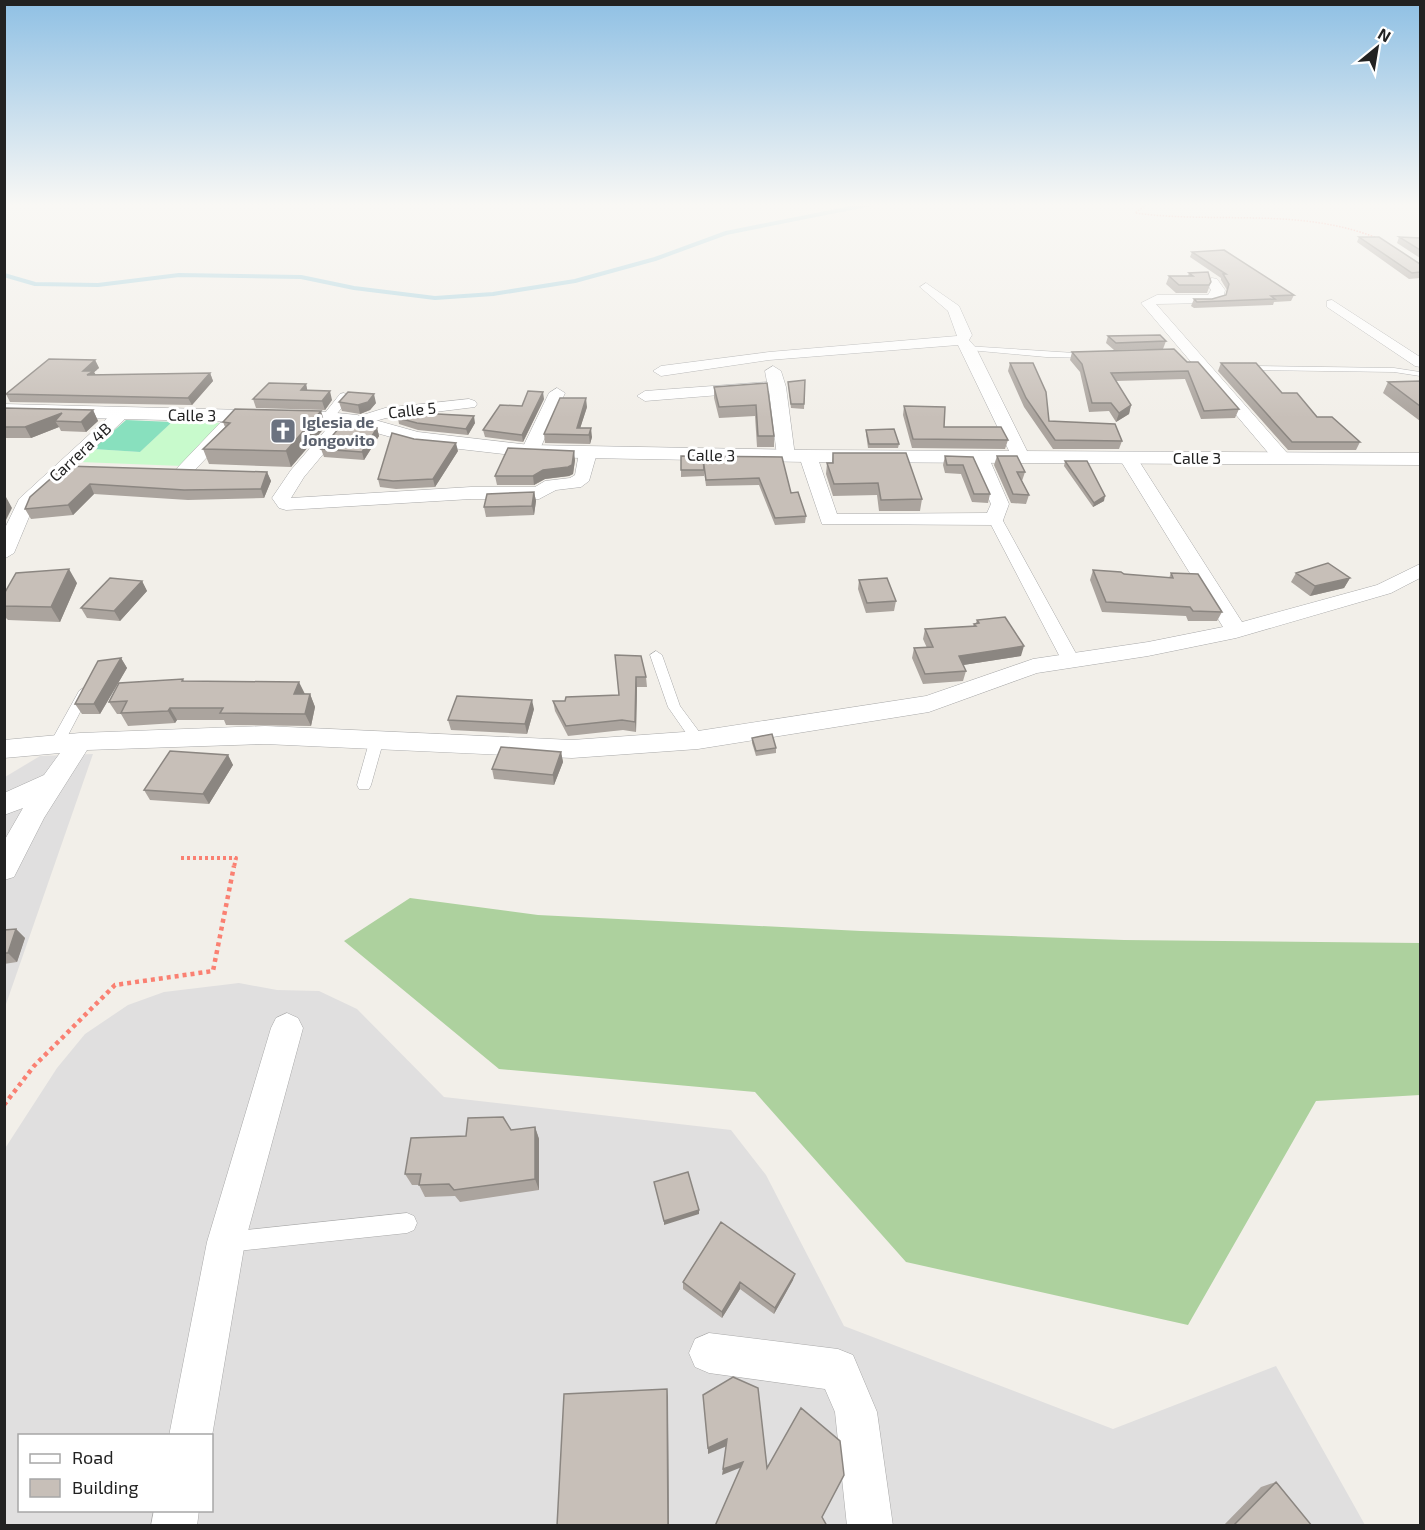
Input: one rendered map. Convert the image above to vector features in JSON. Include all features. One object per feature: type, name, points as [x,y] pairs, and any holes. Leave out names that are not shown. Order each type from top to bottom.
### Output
[{"type":"street","points":[[1212,282],[1218,290],[1218,296],[1210,299],[1157,299],[1148,303],[1186,352],[1282,458]]},
{"type":"street","points":[[926,287],[954,309],[965,335],[966,344],[1020,455]]},
{"type":"street","points":[[1332,304],[1420,363]]},
{"type":"street","points":[[661,371],[769,356],[966,344]]},
{"type":"street","points":[[769,356],[778,387],[786,456]]},
{"type":"street","points":[[645,396],[756,386],[778,387]]},
{"type":"street","points":[[530,451],[557,393]]},
{"type":"street","points":[[344,397],[343,420],[297,474],[281,498],[286,504],[471,493],[539,493],[551,485],[575,483],[583,477],[588,453]]},
{"type":"street","name":"Calle 5","points":[[343,420],[469,404]]},
{"type":"street","name":"Calle 3","points":[[4,410],[343,420],[416,438],[530,451],[786,456],[1020,455],[1128,458],[1420,459]]},
{"type":"street","name":"Carrera 4B","points":[[4,553],[26,503],[122,413]]},
{"type":"street","points":[[185,470],[237,416]]},
{"type":"street","points":[[808,456],[829,520],[994,519]]},
{"type":"street","points":[[979,456],[1000,504],[994,519]]},
{"type":"street","points":[[1128,458],[1236,631]]},
{"type":"street","points":[[62,467],[84,468]]},
{"type":"street","points":[[163,470],[208,471]]},
{"type":"street","points":[[275,473],[297,474]]},
{"type":"street","points":[[4,505],[26,503]]},
{"type":"street","points":[[994,519],[1070,659]]},
{"type":"street","points":[[4,749],[68,743],[265,735],[572,749],[699,740],[929,704],[1033,666],[1070,659],[1148,650],[1236,631],[1384,589],[1420,570]]},
{"type":"street","points":[[4,869],[53,782],[68,743]]},
{"type":"street","points":[[4,806],[53,782]]},
{"type":"street","points":[[190,1434],[226,1242],[287,1028]]},
{"type":"street","points":[[709,1353],[838,1370],[856,1412],[870,1526]]},
{"type":"lane","points":[[966,344],[1046,355],[1100,356]]},
{"type":"lane","points":[[1258,368],[1394,370],[1420,374]]},
{"type":"lane","points":[[657,655],[674,707],[699,740]]},
{"type":"lane","points":[[68,743],[90,682]]},
{"type":"lane","points":[[364,785],[377,739]]},
{"type":"lane","points":[[226,1242],[407,1223]]},
{"type":"path","points":[[4,1105],[33,1066],[115,985],[213,971],[236,858],[181,858]]},
{"type":"shaded area","points":[[93,754],[5,1007],[5,777],[40,756]]},
{"type":"shaded area","points":[[239,983],[277,990],[319,991],[357,1009],[444,1097],[731,1130],[766,1175],[844,1326],[1113,1429],[1276,1366],[1365,1525],[5,1525],[4,1150],[57,1068],[85,1034],[128,1005],[164,992]]},
{"type":"green space","points":[[126,420],[172,422],[140,452],[93,449]]},
{"type":"green space","points":[[172,422],[221,423],[182,466],[80,462],[93,449],[140,452]]},
{"type":"green space","points":[[410,898],[538,915],[861,931],[1124,940],[1420,943],[1420,1095],[1316,1101],[1188,1325],[906,1262],[755,1092],[499,1069],[344,941]]},
{"type":"building","points":[[1191,274],[1209,274],[1211,282],[1209,285],[1179,285],[1169,276],[1193,276]]},
{"type":"building","points":[[1223,274],[1262,274],[1294,295],[1271,296],[1275,299],[1197,302],[1194,299],[1212,299],[1226,295],[1229,284]]},
{"type":"building","points":[[1160,335],[1166,341],[1116,343],[1108,336]]},
{"type":"building","points":[[1174,349],[1187,362],[1198,362],[1239,409],[1204,411],[1188,371],[1111,373],[1131,405],[1119,413],[1111,403],[1092,403],[1082,364],[1072,352]]},
{"type":"building","points":[[49,359],[95,360],[83,371],[94,371],[87,375],[210,373],[188,398],[6,394]]},
{"type":"building","points":[[1010,363],[1033,363],[1046,392],[1049,421],[1115,424],[1122,441],[1055,440],[1026,398]]},
{"type":"building","points":[[1221,363],[1256,363],[1282,393],[1297,393],[1317,417],[1332,417],[1360,442],[1292,442]]},
{"type":"building","points":[[805,380],[804,404],[791,404],[788,382]]},
{"type":"building","points":[[1420,381],[1420,406],[1388,382]]},
{"type":"building","points":[[269,383],[306,384],[301,390],[330,391],[322,401],[253,399]]},
{"type":"building","points":[[767,383],[774,436],[758,436],[756,405],[719,407],[714,387]]},
{"type":"building","points":[[528,391],[543,392],[522,435],[483,430],[500,405],[522,406]]},
{"type":"building","points":[[348,392],[374,394],[368,402],[358,405],[339,402]]},
{"type":"building","points":[[560,398],[586,398],[577,428],[591,428],[589,435],[544,434]]},
{"type":"building","points":[[904,406],[945,407],[944,427],[1001,427],[1008,440],[913,439]]},
{"type":"building","points":[[4,408],[93,410],[81,422],[55,421],[62,413],[25,427],[4,427]]},
{"type":"building","points":[[235,409],[321,411],[286,451],[203,449],[230,423],[223,422]]},
{"type":"building","points":[[400,412],[474,416],[466,429],[417,423],[398,418]]},
{"type":"building","points":[[345,421],[377,428],[362,452],[321,449]]},
{"type":"building","points":[[894,429],[899,444],[869,444],[866,430]]},
{"type":"building","points":[[392,433],[414,439],[456,443],[433,479],[393,481],[378,479]]},
{"type":"building","points":[[508,448],[574,451],[572,465],[543,470],[533,476],[495,476]]},
{"type":"building","points":[[833,453],[906,453],[922,499],[881,500],[878,483],[834,484],[827,463],[833,463]]},
{"type":"building","points":[[681,456],[782,457],[791,493],[798,492],[806,516],[775,518],[759,478],[706,480],[703,458],[704,470],[681,470]]},
{"type":"building","points":[[945,456],[973,457],[990,494],[974,494],[963,465],[947,465]]},
{"type":"building","points":[[997,456],[1017,456],[1025,472],[1017,472],[1029,495],[1013,494]]},
{"type":"building","points":[[1065,461],[1087,461],[1105,496],[1094,503]]},
{"type":"building","points":[[65,466],[267,472],[261,489],[184,490],[90,484],[68,505],[25,509],[30,497]]},
{"type":"building","points":[[534,492],[532,506],[484,507],[487,494]]},
{"type":"building","points":[[1328,563],[1350,578],[1315,586],[1296,573]]},
{"type":"building","points":[[69,569],[51,607],[4,606],[4,594],[16,573]]},
{"type":"building","points":[[1093,570],[1173,578],[1171,573],[1198,574],[1222,612],[1193,611],[1190,607],[1106,602]]},
{"type":"building","points":[[110,578],[142,581],[114,611],[81,608]]},
{"type":"building","points":[[887,578],[896,601],[867,603],[859,580]]},
{"type":"building","points":[[1005,617],[1024,646],[959,656],[966,671],[925,674],[914,648],[933,647],[925,629],[976,626],[974,624],[979,623],[977,620]]},
{"type":"building","points":[[615,655],[641,656],[646,677],[636,677],[635,722],[622,720],[566,726],[553,701],[565,701],[566,697],[619,695]]},
{"type":"building","points":[[121,658],[94,704],[75,704],[98,661]]},
{"type":"building","points":[[183,679],[182,681],[299,682],[294,694],[310,694],[305,714],[220,713],[223,708],[170,708],[168,711],[121,713],[127,701],[109,702],[119,683]]},
{"type":"building","points":[[457,696],[532,700],[525,724],[448,720]]},
{"type":"building","points":[[772,734],[776,748],[756,751],[752,738]]},
{"type":"building","points":[[501,747],[561,752],[553,775],[492,769]]},
{"type":"building","points":[[170,751],[228,755],[203,794],[144,790]]},
{"type":"building","points":[[16,929],[8,953],[4,953],[4,930]]},
{"type":"building","points":[[503,1117],[511,1130],[535,1127],[535,1179],[454,1190],[449,1184],[419,1185],[421,1174],[405,1174],[411,1138],[466,1136],[468,1118]]},
{"type":"building","points":[[688,1172],[699,1210],[664,1221],[654,1182]]},
{"type":"building","points":[[721,1222],[795,1274],[775,1308],[740,1282],[722,1312],[683,1282]]},
{"type":"building","points":[[733,1377],[758,1388],[767,1468],[801,1408],[840,1441],[844,1475],[822,1517],[827,1526],[715,1526],[743,1462],[723,1469],[727,1439],[708,1448],[703,1395]]},
{"type":"building","points":[[667,1389],[668,1526],[557,1526],[564,1394]]},
{"type":"building","points":[[1276,1482],[1312,1526],[1233,1526]]},
{"type":"waterway","points":[[4,275],[35,284],[98,285],[179,275],[301,277],[354,288],[435,298],[493,294],[575,281],[599,274]]},
{"type":"place","name":"Iglesia de Jongovito","points":[[283,431]]}]
